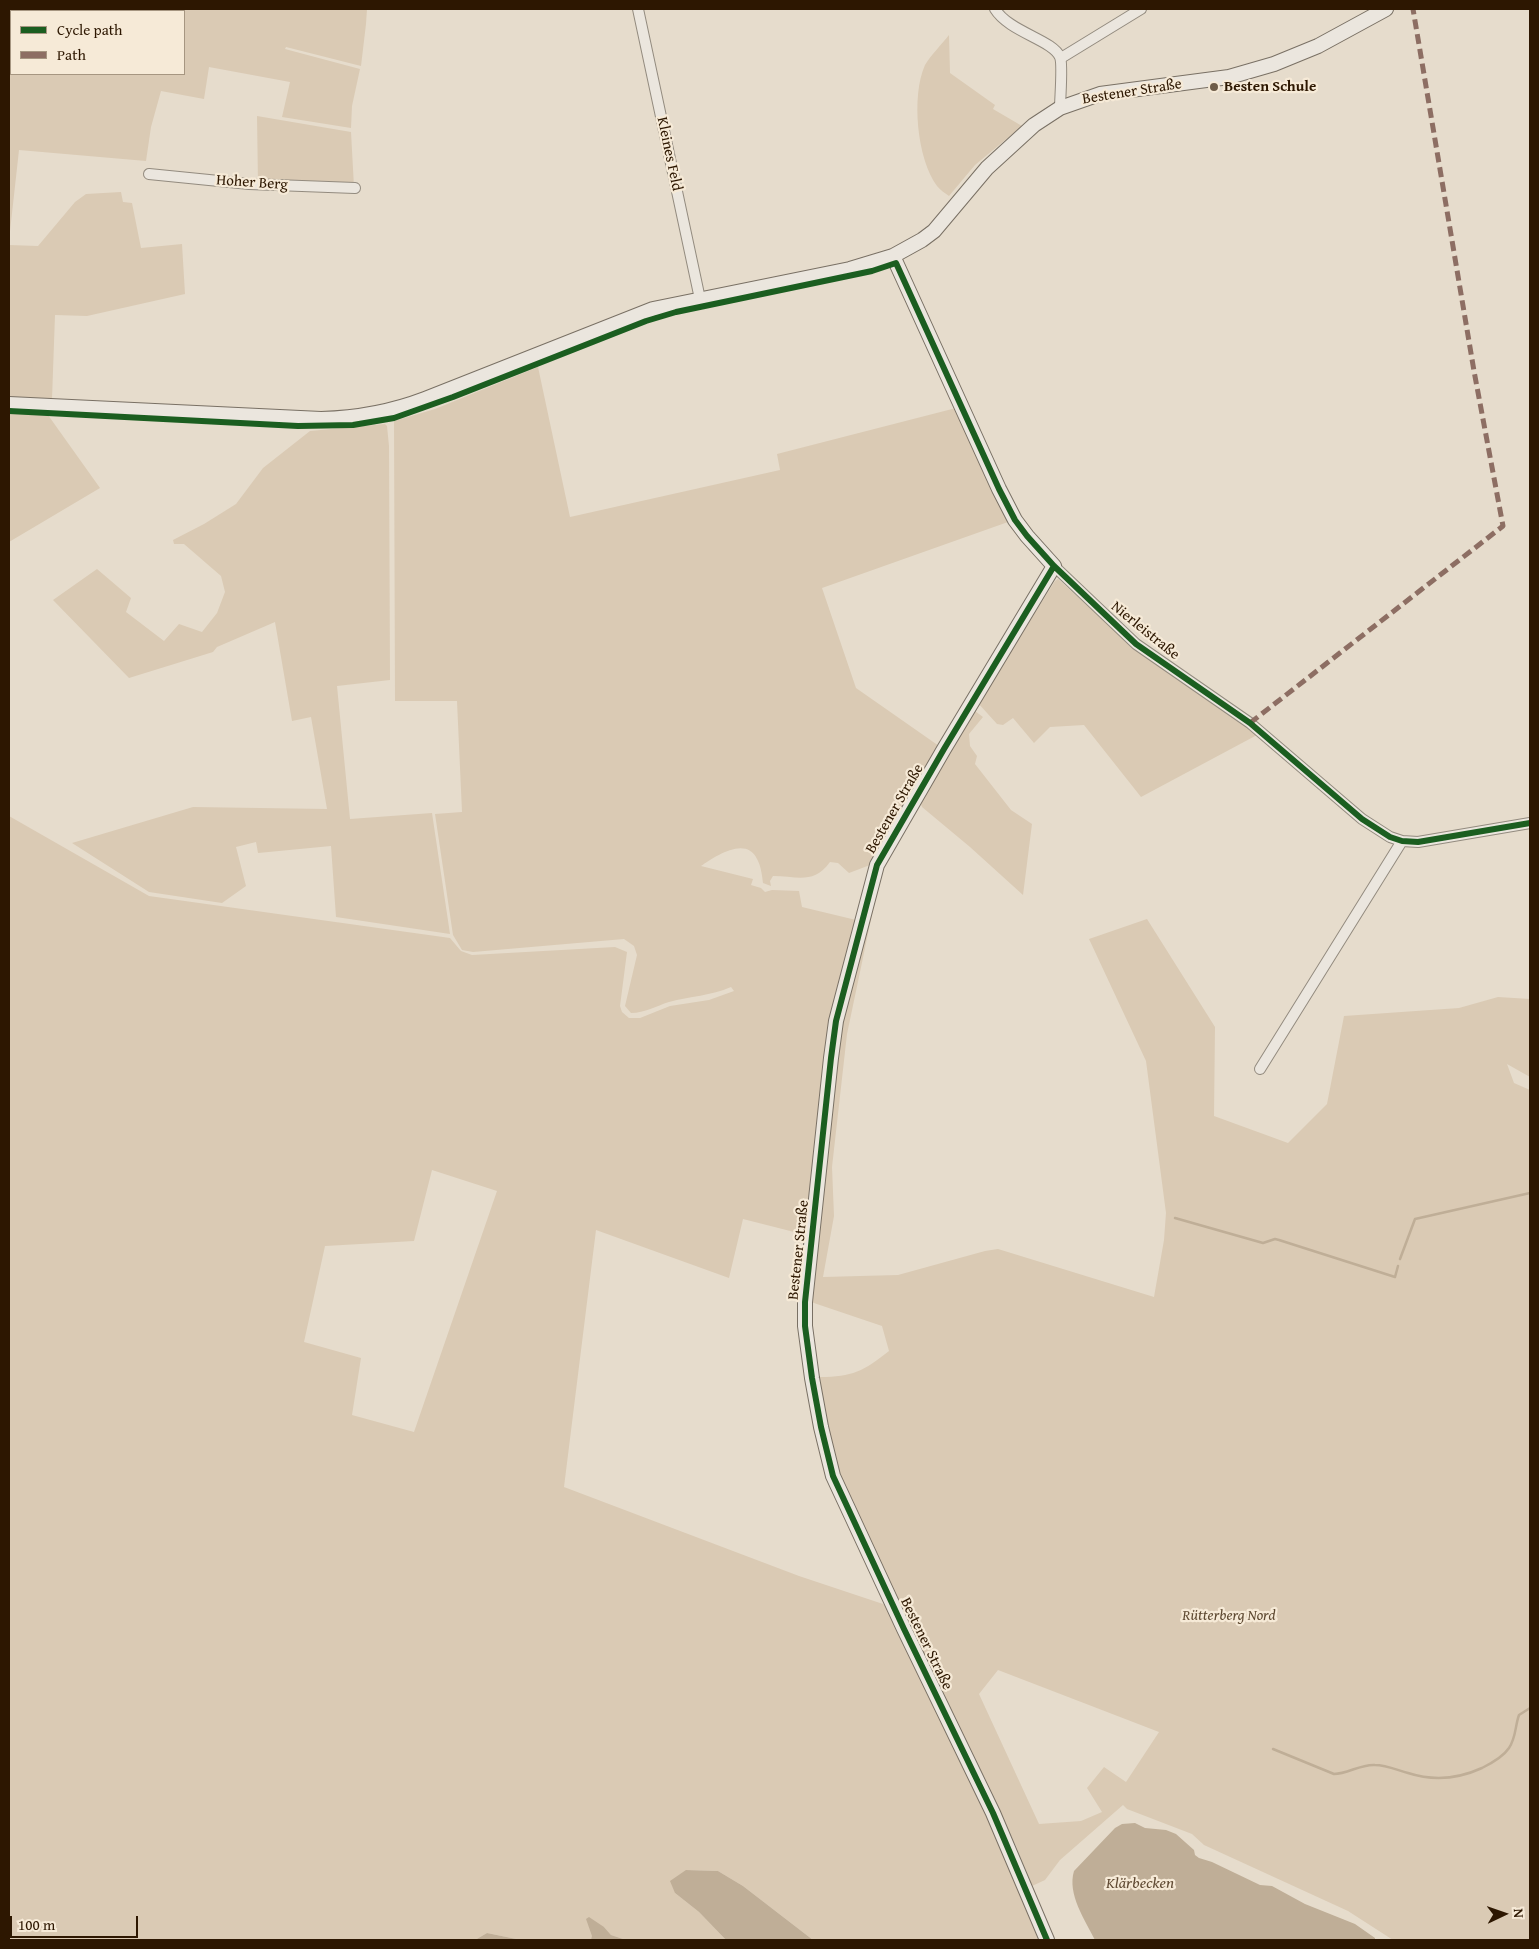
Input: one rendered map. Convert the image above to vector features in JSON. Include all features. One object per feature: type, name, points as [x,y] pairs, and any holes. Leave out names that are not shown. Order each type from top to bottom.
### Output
[{"type":"street","name":"Kleines Feld","points":[[638,9],[700,299]]},
{"type":"street","points":[[995,9],[1006,22],[1055,50],[1061,58],[1060,108]]},
{"type":"street","points":[[1061,58],[1141,9]]},
{"type":"street","name":"Bestener Straße","points":[[9,404],[321,419],[377,414],[425,399],[653,309],[850,269],[893,256],[934,231],[987,168],[1034,126],[1060,108],[1100,94],[1229,77],[1274,64],[1318,46],[1386,9]]},
{"type":"street","name":"Hoher Berg","points":[[149,174],[249,184],[355,188]]},
{"type":"street","name":"Nierleistraße","points":[[893,256],[999,489],[1015,520],[1054,566],[1136,644],[1250,723],[1362,819],[1390,836],[1402,841],[1418,842],[1530,823]]},
{"type":"street","name":"Bestener Straße","points":[[1047,1940],[993,1813],[833,1476],[822,1435],[812,1378],[805,1326],[805,1302],[830,1058],[836,1021],[877,865],[1054,566]]},
{"type":"street","points":[[1260,1069],[1402,841]]},
{"type":"green space","points":[[9,9],[367,9],[361,66],[286,47],[285,49],[360,69],[352,106],[351,128],[282,117],[290,82],[209,67],[204,99],[161,91],[151,127],[146,161],[19,150],[9,240]]},
{"type":"green space","points":[[949,35],[950,73],[995,105],[993,109],[1022,126],[975,165],[949,196],[937,186],[930,174],[921,144],[917,110],[918,93],[925,65]]},
{"type":"green space","points":[[257,116],[351,132],[354,187],[258,184]]},
{"type":"green space","points":[[121,192],[123,202],[132,203],[141,248],[182,244],[185,294],[87,316],[55,315],[52,399],[9,397],[9,245],[38,246],[75,202],[86,194]]},
{"type":"green space","points":[[538,367],[570,517],[780,470],[777,454],[956,408],[1008,522],[822,588],[856,688],[939,746],[870,865],[849,873],[838,863],[830,862],[824,869],[811,877],[773,876],[770,881],[771,886],[763,883],[757,859],[752,852],[745,849],[730,850],[701,866],[753,879],[751,885],[761,888],[765,892],[772,890],[799,891],[802,907],[856,920],[806,1235],[743,1219],[729,1278],[596,1230],[564,1487],[799,1576],[886,1605],[1006,1850],[1044,1940],[813,1940],[743,1886],[718,1871],[687,1870],[675,1893],[699,1912],[726,1940],[626,1940],[611,1935],[604,1927],[591,1940],[521,1940],[487,1933],[475,1940],[9,1940],[9,816],[149,896],[450,938],[461,951],[472,955],[615,947],[627,952],[620,1006],[622,1012],[629,1018],[640,1018],[670,1006],[709,1000],[734,991],[731,987],[669,1002],[641,1012],[631,1013],[625,1006],[637,955],[634,946],[624,939],[473,952],[462,950],[453,935],[435,814],[462,812],[457,701],[395,701],[394,421],[435,409]],"holes":[[[432,1170],[497,1191],[414,1432],[352,1415],[361,1358],[304,1342],[325,1246],[414,1241]]]},
{"type":"green space","points":[[9,413],[48,415],[100,488],[9,542]]},
{"type":"green space","points":[[385,424],[387,426],[389,446],[390,680],[337,686],[350,819],[432,813],[450,934],[336,917],[331,846],[258,853],[256,842],[236,847],[246,886],[222,903],[149,892],[72,843],[193,807],[327,809],[311,717],[292,721],[275,622],[217,647],[213,652],[129,678],[53,600],[97,569],[131,598],[126,612],[164,641],[179,624],[202,632],[217,613],[225,592],[221,576],[184,544],[174,544],[173,540],[236,504],[263,468],[310,431]]},
{"type":"green space","points":[[1058,579],[1132,646],[1248,726],[1257,735],[1141,797],[1084,725],[1050,727],[1034,743],[1013,718],[1003,725],[997,724],[978,703]]},
{"type":"green space","points":[[975,711],[983,717],[969,734],[970,746],[977,756],[975,764],[1011,810],[1032,824],[1023,895],[922,807],[920,802]]},
{"type":"green space","name":"Rütterberg Nord","points":[[882,867],[847,1034],[832,1167],[834,1216],[823,1277],[898,1275],[998,1249],[1154,1297],[1164,1240],[1166,1213],[1146,1061],[1089,939],[1147,919],[1215,1027],[1214,1116],[1288,1143],[1327,1104],[1344,1016],[1459,1008],[1498,997],[1530,999],[1530,1077],[1507,1064],[1514,1083],[1530,1090],[1530,1940],[1393,1940],[1348,1911],[1204,1845],[1192,1834],[1127,1809],[1123,1805],[1060,1860],[1045,1880],[1032,1886],[1016,1846],[843,1495],[824,1426],[820,1377],[841,1376],[865,1368],[889,1351],[882,1326],[808,1301],[835,1054]],"holes":[[[998,1670],[1159,1732],[1126,1782],[1104,1767],[1087,1788],[1102,1812],[1081,1821],[1039,1824],[979,1694]]]},
{"type":"water","name":"Klärbecken","points":[[1135,1823],[1145,1828],[1166,1830],[1176,1834],[1194,1850],[1195,1855],[1199,1858],[1212,1862],[1260,1885],[1272,1886],[1305,1904],[1355,1924],[1375,1938],[1375,1940],[1095,1940],[1075,1898],[1072,1880],[1074,1871],[1115,1828],[1122,1824]]},
{"type":"water","points":[[686,1870],[718,1871],[743,1886],[813,1940],[726,1940],[699,1912],[675,1893],[670,1881]]},
{"type":"water","points":[[589,1917],[604,1927],[611,1935],[626,1940],[591,1940],[592,1936],[586,1919]]},
{"type":"water","points":[[487,1933],[521,1940],[475,1940]]},
{"type":"waterway","points":[[1400,1259],[1415,1219],[1530,1193]]},
{"type":"waterway","points":[[1175,1218],[1263,1243],[1275,1239],[1279,1240],[1395,1277],[1398,1266]]},
{"type":"waterway","points":[[1273,1749],[1334,1774],[1375,1765],[1417,1776],[1455,1777],[1482,1768],[1504,1754],[1513,1740],[1519,1715],[1530,1708]]},
{"type":"marked path","points":[[1250,723],[1503,526],[1474,371],[1413,9]]},
{"type":"cycle path","points":[[9,411],[298,426],[353,425],[394,418],[453,397],[646,321],[676,312],[872,271],[896,263],[1015,520],[1054,566],[1136,644],[1250,723],[1362,819],[1390,837],[1402,841],[1418,842],[1530,823]]},
{"type":"cycle path","points":[[1047,1940],[993,1813],[833,1476],[812,1378],[805,1326],[805,1302],[836,1021],[877,865],[1054,566]]},
{"type":"place","name":"Besten Schule","points":[[1214,87]]}]
